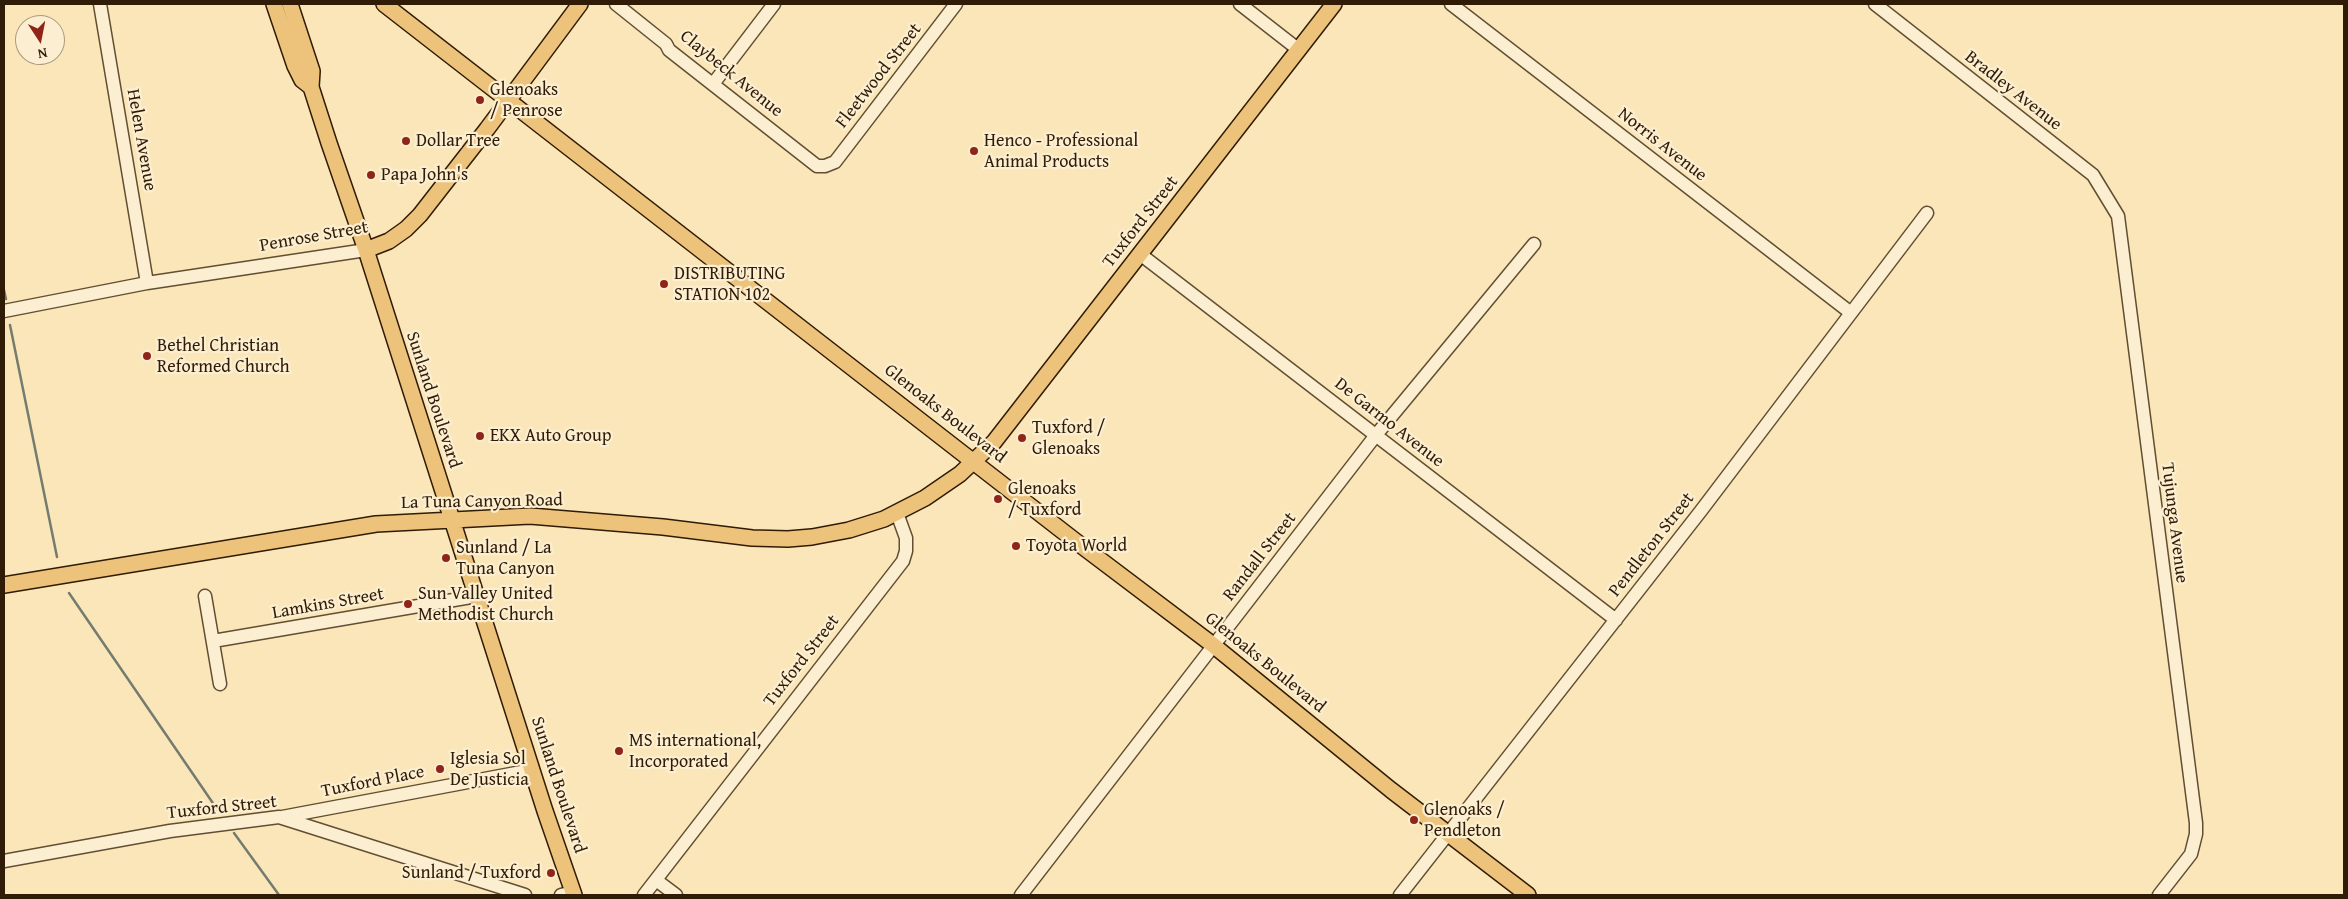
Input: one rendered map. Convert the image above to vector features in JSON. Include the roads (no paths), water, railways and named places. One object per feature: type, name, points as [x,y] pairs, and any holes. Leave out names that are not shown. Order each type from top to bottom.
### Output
[{"type":"main road","name":"Sunland Boulevard","points":[[274,4],[295,66],[302,80],[312,87]]},
{"type":"main road","name":"Sunland Boulevard","points":[[290,4],[312,71],[312,87],[477,596],[570,894]]},
{"type":"main road","name":"Glenoaks Boulevard","points":[[384,4],[975,461],[1070,537],[1213,645],[1528,895]]},
{"type":"main road","name":"Penrose Street","points":[[366,250],[389,241],[406,229],[420,214],[580,4]]},
{"type":"main road","name":"Tuxford Street","points":[[975,461],[994,442],[1334,4]]},
{"type":"main road","name":"La Tuna Canyon Road","points":[[4,585],[358,526],[452,518],[559,517],[752,538],[788,539],[812,537],[849,530],[896,512],[925,498],[975,461]]},
{"type":"street","name":"Helen Avenue","points":[[100,4],[147,283]]},
{"type":"street","name":"Claybeck Avenue","points":[[616,4],[666,44],[669,50],[817,166],[825,166]]},
{"type":"street","points":[[713,84],[774,4]]},
{"type":"street","name":"Fleetwood Street","points":[[825,166],[835,162],[956,4]]},
{"type":"street","points":[[1240,4],[1299,50]]},
{"type":"street","name":"Norris Avenue","points":[[1452,4],[1851,313]]},
{"type":"street","name":"Bradley Avenue","points":[[1874,4],[2093,175],[2118,216]]},
{"type":"street","name":"Pendleton Street","points":[[1400,895],[1616,620],[1927,213]]},
{"type":"street","name":"Tujunga Avenue","points":[[2118,216],[2196,834],[2191,854],[2159,895]]},
{"type":"street","name":"Randall Street","points":[[1020,895],[1376,435],[1534,244]]},
{"type":"street","name":"Penrose Street","points":[[4,311],[147,283],[366,250]]},
{"type":"street","name":"De Garmo Avenue","points":[[1140,254],[1616,620]]},
{"type":"street","name":"Tuxford Street","points":[[644,895],[902,560],[906,551],[906,538],[896,512]]},
{"type":"street","points":[[205,596],[220,684]]},
{"type":"street","name":"Lamkins Street","points":[[213,641],[477,596]]},
{"type":"street","name":"Tuxford Place","points":[[279,817],[532,770]]},
{"type":"street","name":"Tuxford Street","points":[[4,861],[170,831],[279,817],[526,895]]},
{"type":"street","points":[[656,880],[676,895]]},
{"type":"waterway","points":[[4,290],[6,299]]},
{"type":"waterway","points":[[10,325],[57,557]]},
{"type":"waterway","points":[[69,593],[219,812]]},
{"type":"waterway","points":[[234,833],[279,895]]},
{"type":"place","name":"Glenoaks / Penrose","points":[[480,100]]},
{"type":"place","name":"Dollar Tree","points":[[406,141]]},
{"type":"place","name":"Henco - Professional Animal Products","points":[[974,151]]},
{"type":"place","name":"Papa John's","points":[[371,175]]},
{"type":"place","name":"DISTRIBUTING STATION 102","points":[[664,284]]},
{"type":"place","name":"Bethel Christian Reformed Church","points":[[147,356]]},
{"type":"place","name":"EKX Auto Group","points":[[480,436]]},
{"type":"place","name":"Tuxford / Glenoaks","points":[[1022,438]]},
{"type":"place","name":"Glenoaks / Tuxford","points":[[998,499]]},
{"type":"place","name":"Toyota World","points":[[1016,546]]},
{"type":"place","name":"Sunland / La Tuna Canyon","points":[[446,558]]},
{"type":"place","name":"Sun Valley United Methodist Church","points":[[408,604]]},
{"type":"place","name":"MS international, Incorporated","points":[[619,751]]},
{"type":"place","name":"Iglesia Sol De Justicia","points":[[440,769]]},
{"type":"place","name":"Glenoaks / Pendleton","points":[[1414,820]]},
{"type":"place","name":"Sunland / Tuxford","points":[[551,873]]}]
